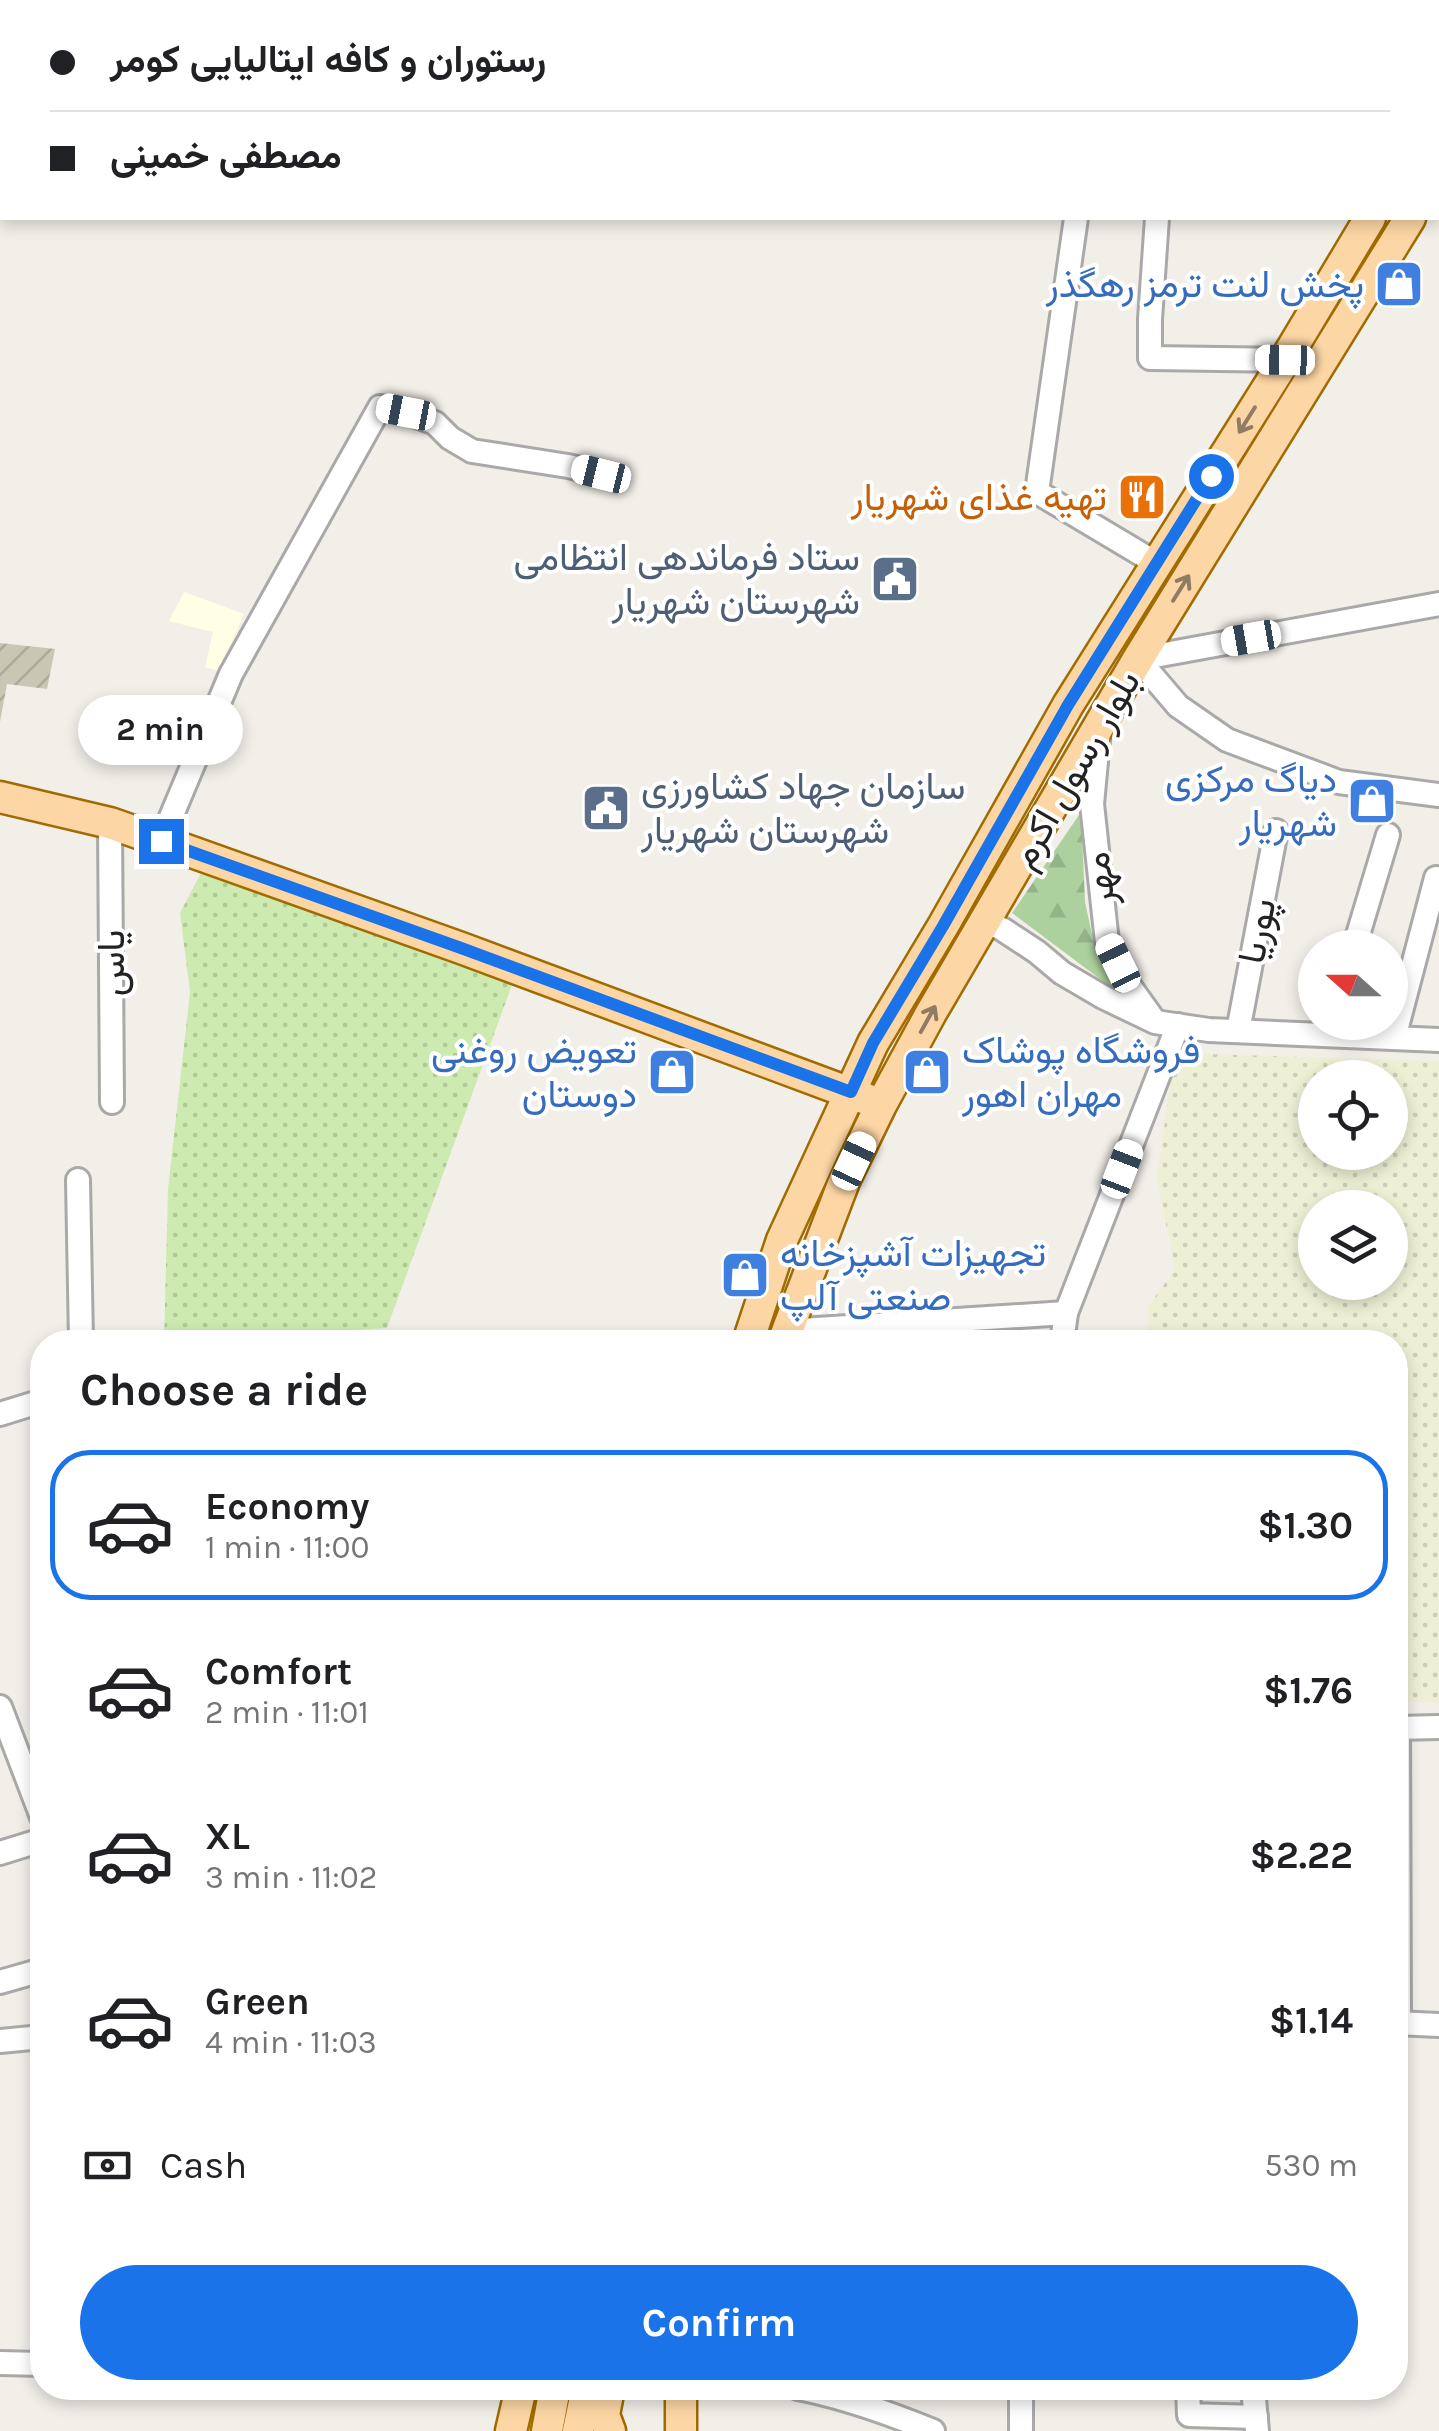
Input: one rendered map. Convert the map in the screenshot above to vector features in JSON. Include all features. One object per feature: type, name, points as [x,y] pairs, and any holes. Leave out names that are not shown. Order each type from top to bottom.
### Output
[{"type":"main road","name":"بلوار رسول اکرم","points":[[752,1330],[782,1240],[873,1043],[1068,705],[1369,220]]},
{"type":"main road","name":"بلوار رسول اکرم","points":[[788,1330],[846,1179],[931,1013],[1138,659],[1409,220]]},
{"type":"main road","points":[[0,797],[110,823],[461,948],[881,1105]]},
{"type":"main road","points":[[511,2431],[518,2400]]},
{"type":"main road","points":[[547,2431],[553,2400]]},
{"type":"main road","points":[[578,2431],[584,2400]]},
{"type":"main road","points":[[680,2400],[681,2431]]},
{"type":"street","points":[[1076,220],[1036,492],[1156,563]]},
{"type":"street","points":[[1157,220],[1150,358],[1285,360]]},
{"type":"street","points":[[161,841],[231,674],[380,406],[434,423],[472,450],[601,474]]},
{"type":"street","points":[[1138,659],[1439,604]]},
{"type":"street","points":[[1138,659],[1178,706],[1226,740],[1339,782],[1439,795]]},
{"type":"street","name":"مهر","points":[[1100,724],[1092,804],[1107,942],[1128,984],[1166,1023]]},
{"type":"street","name":"یاس","points":[[110,823],[112,1102]]},
{"type":"street","name":"پوریا","points":[[1238,1031],[1276,830]]},
{"type":"street","points":[[1359,930],[1388,835]]},
{"type":"street","points":[[1408,985],[1436,878]]},
{"type":"street","points":[[986,922],[1038,952],[1062,973],[1103,998],[1166,1023],[1209,1030],[1298,1030]]},
{"type":"street","points":[[1064,1330],[1066,1313],[1166,1023]]},
{"type":"street","points":[[1408,1039],[1439,1040]]},
{"type":"street","points":[[78,1180],[81,1330]]},
{"type":"street","points":[[867,1330],[1066,1313]]},
{"type":"street","points":[[0,1414],[30,1405]]},
{"type":"street","points":[[0,1707],[30,1786]]},
{"type":"street","points":[[1408,1728],[1439,1727]]},
{"type":"street","points":[[0,1853],[30,1844]]},
{"type":"street","points":[[0,1982],[30,1973]]},
{"type":"street","points":[[1408,2024],[1439,2025]]},
{"type":"street","points":[[0,2042],[30,2038]]},
{"type":"street","points":[[0,2363],[30,2364]]},
{"type":"street","points":[[872,2400],[933,2431]]},
{"type":"street","points":[[1021,2400],[1021,2431]]},
{"type":"street","points":[[1188,2400],[1189,2415],[1256,2424]]},
{"type":"shaded area","points":[[184,592],[244,614],[219,671],[205,667],[213,632],[169,621]]},
{"type":"shaded area","points":[[0,643],[55,649],[47,689],[7,684],[0,722]]},
{"type":"shaded area","points":[[1174,1053],[1406,1060],[1298,1060],[1298,1170],[1408,1170],[1408,1060],[1439,1061],[1439,1703],[1408,1701],[1408,1330],[1149,1330],[1147,1308],[1175,1269],[1157,1180]]},
{"type":"green space","points":[[1081,812],[1085,902],[1095,948],[1120,994],[1012,913]]},
{"type":"green space","points":[[202,871],[513,982],[387,1328],[164,1330],[168,1189],[190,992],[180,913]]},
{"type":"place","name":"پخش لنت ترمز رهگذر","points":[[1399,284]]},
{"type":"place","name":"تهیه غذای شهریار","points":[[1142,497]]},
{"type":"place","name":"ستاد فرماندهی انتظامی شهرستان شهریار","points":[[895,579]]},
{"type":"place","name":"دیاگ مرکزی شهریار","points":[[1372,801]]},
{"type":"place","name":"سازمان جهاد کشاورزی شهرستان شهریار","points":[[606,808]]},
{"type":"place","name":"تعویض روغنی دوستان","points":[[672,1072]]},
{"type":"place","name":"فروشگاه پوشاک مهران اهور","points":[[927,1072]]},
{"type":"place","name":"تجهیزات آشپزخانه صنعتی آلپ","points":[[745,1275]]},
{"type":"route","points":[[161,841],[851,1092],[873,1043],[1068,705],[1211,476]]}]
